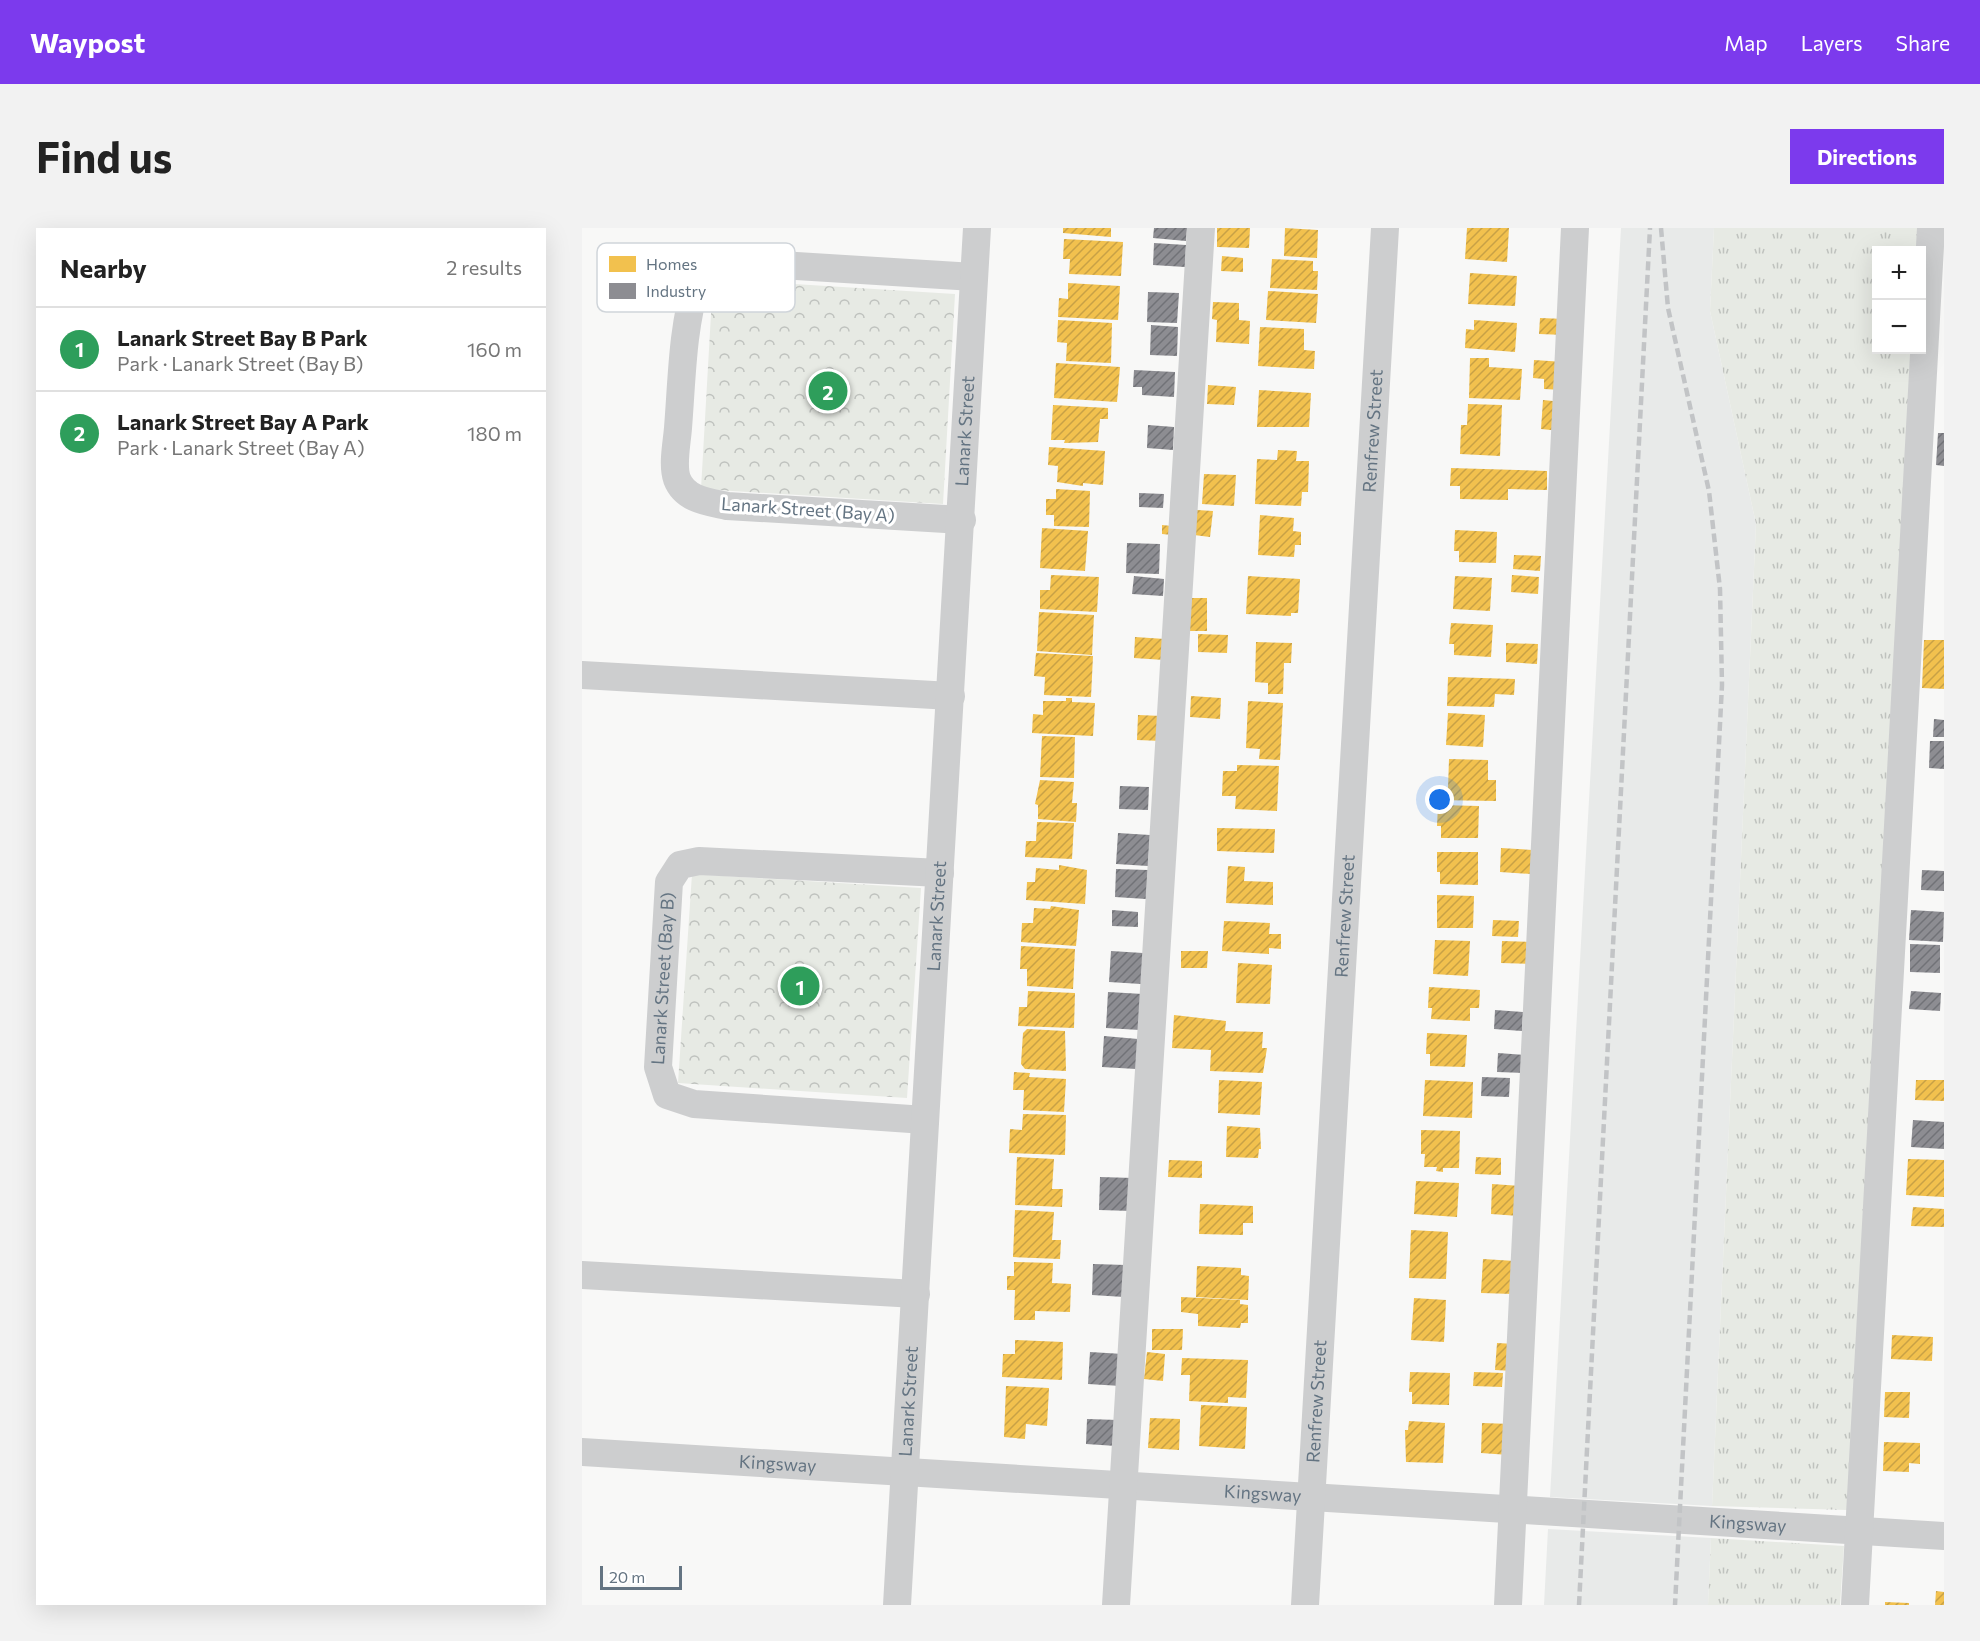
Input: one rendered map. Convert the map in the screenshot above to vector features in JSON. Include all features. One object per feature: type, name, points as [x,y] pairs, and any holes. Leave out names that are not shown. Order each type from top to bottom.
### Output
[{"type":"street","name":"Lanark Street","points":[[897,1605],[962,520],[977,228]]},
{"type":"street","points":[[1116,1605],[1201,228]]},
{"type":"street","name":"Renfrew Street","points":[[1305,1605],[1385,228]]},
{"type":"street","points":[[1508,1605],[1575,228]]},
{"type":"street","points":[[1855,1605],[1931,228]]},
{"type":"street","name":"Lanark Street (Bay A)","points":[[795,266],[974,277]]},
{"type":"street","name":"Lanark Street (Bay A)","points":[[689,312],[677,449],[677,479],[690,496],[728,506],[962,520]]},
{"type":"street","points":[[582,675],[951,696]]},
{"type":"street","name":"Lanark Street (Bay B)","points":[[925,1119],[694,1104],[667,1095],[658,1066],[669,882],[680,865],[699,861],[940,873]]},
{"type":"street","points":[[582,1275],[916,1294]]},
{"type":"street","name":"Kingsway","points":[[582,1452],[1312,1499],[1944,1536]]},
{"type":"shaded area","points":[[1621,228],[1714,228],[1710,311],[1756,524],[1712,1506],[1550,1497]]},
{"type":"shaded area","points":[[1548,1529],[1711,1538],[1708,1605],[1544,1605]]},
{"type":"green space","points":[[1714,228],[1932,228],[1926,318],[1926,246],[1872,246],[1872,354],[1924,354],[1847,1510],[1712,1506],[1756,524],[1710,311]]},
{"type":"green space","points":[[795,284],[955,294],[943,504],[701,489],[711,312],[795,312]]},
{"type":"green space","points":[[692,874],[921,888],[907,1098],[678,1083]]},
{"type":"green space","points":[[1711,1538],[1844,1546],[1840,1605],[1708,1605]]},
{"type":"building: Homes","points":[[1063,228],[1111,228],[1111,237],[1063,233]]},
{"type":"building: Homes","points":[[1217,228],[1250,228],[1249,248],[1217,247]]},
{"type":"building: Homes","points":[[1285,228],[1318,230],[1317,258],[1284,256]]},
{"type":"building: Homes","points":[[1467,228],[1509,228],[1507,262],[1465,259]]},
{"type":"building: Homes","points":[[1064,239],[1123,242],[1121,276],[1069,274],[1070,259],[1063,259]]},
{"type":"building: Homes","points":[[1222,256],[1243,258],[1243,272],[1221,271]]},
{"type":"building: Homes","points":[[1272,259],[1313,261],[1313,271],[1318,271],[1317,290],[1270,288]]},
{"type":"building: Homes","points":[[1470,273],[1517,276],[1515,306],[1468,304]]},
{"type":"building: Homes","points":[[1068,283],[1120,286],[1118,320],[1058,317],[1059,298],[1068,299]]},
{"type":"building: Homes","points":[[1268,291],[1318,294],[1316,323],[1266,320]]},
{"type":"building: Homes","points":[[1213,302],[1239,303],[1239,320],[1250,321],[1249,344],[1216,342],[1217,320],[1212,319]]},
{"type":"building: Homes","points":[[1540,318],[1565,319],[1565,335],[1539,334]]},
{"type":"building: Homes","points":[[1058,320],[1112,323],[1111,363],[1066,361],[1067,343],[1057,342]]},
{"type":"building: Homes","points":[[1474,320],[1517,323],[1515,352],[1465,348],[1466,329],[1474,330]]},
{"type":"building: Homes","points":[[1260,327],[1304,329],[1304,350],[1315,351],[1314,369],[1258,366]]},
{"type":"building: Homes","points":[[1470,358],[1489,358],[1489,367],[1522,369],[1520,400],[1469,398]]},
{"type":"building: Homes","points":[[1534,360],[1564,362],[1562,390],[1544,389],[1544,379],[1533,378]]},
{"type":"building: Homes","points":[[1056,363],[1120,367],[1117,402],[1054,398]]},
{"type":"building: Homes","points":[[1208,385],[1236,387],[1234,405],[1207,404]]},
{"type":"building: Homes","points":[[1259,390],[1311,393],[1309,427],[1257,427]]},
{"type":"building: Homes","points":[[1543,400],[1563,402],[1561,431],[1541,429]]},
{"type":"building: Homes","points":[[1468,404],[1502,405],[1500,456],[1460,454],[1461,425],[1467,425]]},
{"type":"building: Homes","points":[[1053,405],[1108,408],[1108,419],[1100,419],[1098,442],[1064,443],[1065,440],[1051,440]]},
{"type":"building: Homes","points":[[1049,447],[1105,451],[1103,485],[1083,483],[1083,486],[1057,482],[1058,466],[1048,465]]},
{"type":"building: Homes","points":[[1278,450],[1297,451],[1296,461],[1309,461],[1308,492],[1302,492],[1301,506],[1255,504],[1257,459],[1277,460]]},
{"type":"building: Homes","points":[[1451,468],[1547,471],[1547,490],[1508,489],[1508,500],[1460,499],[1460,486],[1450,486]]},
{"type":"building: Homes","points":[[1204,474],[1236,475],[1234,506],[1202,504]]},
{"type":"building: Homes","points":[[1056,489],[1090,491],[1089,527],[1054,526],[1054,515],[1046,515],[1046,499],[1056,499]]},
{"type":"building: Homes","points":[[1197,510],[1213,511],[1210,537],[1194,535]]},
{"type":"building: Homes","points":[[1260,515],[1294,518],[1293,531],[1301,532],[1301,545],[1295,545],[1294,557],[1258,555]]},
{"type":"building: Homes","points":[[1162,525],[1172,526],[1172,535],[1162,534]]},
{"type":"building: Homes","points":[[1042,528],[1088,531],[1085,571],[1040,568]]},
{"type":"building: Homes","points":[[1455,530],[1497,532],[1496,563],[1459,562],[1459,551],[1454,551]]},
{"type":"building: Homes","points":[[1514,555],[1541,556],[1540,571],[1513,569]]},
{"type":"building: Homes","points":[[1051,575],[1099,577],[1097,612],[1040,609],[1040,590],[1050,590]]},
{"type":"building: Homes","points":[[1512,575],[1539,577],[1538,594],[1511,592]]},
{"type":"building: Homes","points":[[1248,576],[1300,579],[1298,613],[1291,613],[1291,616],[1246,614]]},
{"type":"building: Homes","points":[[1455,576],[1492,578],[1490,611],[1453,609]]},
{"type":"building: Homes","points":[[1190,598],[1207,598],[1207,631],[1190,631]]},
{"type":"building: Homes","points":[[1039,612],[1094,615],[1092,655],[1037,651]]},
{"type":"building: Homes","points":[[1451,623],[1493,625],[1491,657],[1454,655],[1454,644],[1449,644]]},
{"type":"building: Homes","points":[[1198,634],[1228,635],[1227,653],[1198,652]]},
{"type":"building: Homes","points":[[1135,637],[1165,639],[1164,660],[1134,658]]},
{"type":"building: Homes","points":[[1924,640],[1944,640],[1944,689],[1922,688]]},
{"type":"building: Homes","points":[[1256,642],[1292,643],[1291,663],[1284,663],[1283,694],[1268,694],[1268,683],[1255,682]]},
{"type":"building: Homes","points":[[1506,643],[1538,644],[1537,664],[1506,662]]},
{"type":"building: Homes","points":[[1036,653],[1093,656],[1091,697],[1044,695],[1045,677],[1034,676]]},
{"type":"building: Homes","points":[[1448,677],[1515,679],[1514,695],[1495,694],[1494,707],[1447,706]]},
{"type":"building: Homes","points":[[1191,696],[1221,698],[1220,719],[1190,717]]},
{"type":"building: Homes","points":[[1066,698],[1072,698],[1072,702],[1095,703],[1093,736],[1032,733],[1033,714],[1043,715],[1043,701],[1066,701]]},
{"type":"building: Homes","points":[[1248,701],[1283,703],[1280,760],[1259,759],[1260,749],[1246,748]]},
{"type":"building: Homes","points":[[1448,713],[1485,715],[1483,747],[1446,745]]},
{"type":"building: Homes","points":[[1138,715],[1162,716],[1162,741],[1137,740]]},
{"type":"building: Homes","points":[[1042,736],[1075,737],[1074,778],[1040,777]]},
{"type":"building: Homes","points":[[1449,759],[1488,760],[1488,780],[1496,780],[1496,801],[1435,800],[1436,788],[1448,789]]},
{"type":"building: Homes","points":[[1237,765],[1279,766],[1277,811],[1235,809],[1236,796],[1222,796],[1223,771],[1237,771]]},
{"type":"building: Homes","points":[[1040,780],[1074,782],[1072,803],[1077,803],[1076,822],[1038,819],[1038,805],[1035,804]]},
{"type":"building: Homes","points":[[1438,805],[1479,806],[1478,838],[1441,838],[1441,826],[1437,826]]},
{"type":"building: Homes","points":[[1037,822],[1074,823],[1072,859],[1025,857],[1026,841],[1036,841]]},
{"type":"building: Homes","points":[[1217,828],[1275,829],[1274,853],[1217,851]]},
{"type":"building: Homes","points":[[1501,848],[1533,850],[1531,874],[1500,872]]},
{"type":"building: Homes","points":[[1437,852],[1478,852],[1478,885],[1440,884],[1440,872],[1437,872]]},
{"type":"building: Homes","points":[[1059,865],[1087,870],[1085,904],[1026,900],[1027,882],[1035,882],[1036,868],[1059,870]]},
{"type":"building: Homes","points":[[1228,866],[1245,867],[1244,881],[1273,882],[1273,905],[1226,903]]},
{"type":"building: Homes","points":[[1437,895],[1474,896],[1473,928],[1437,928]]},
{"type":"building: Homes","points":[[1051,906],[1079,910],[1076,946],[1021,942],[1022,923],[1033,923],[1034,908],[1050,909]]},
{"type":"building: Homes","points":[[1493,920],[1519,921],[1518,937],[1492,936]]},
{"type":"building: Homes","points":[[1224,921],[1270,923],[1269,934],[1281,934],[1281,949],[1269,948],[1269,954],[1222,951]]},
{"type":"building: Homes","points":[[1435,940],[1470,941],[1468,976],[1433,974]]},
{"type":"building: Homes","points":[[1502,941],[1531,942],[1530,964],[1501,963]]},
{"type":"building: Homes","points":[[1021,946],[1075,949],[1073,989],[1027,986],[1027,969],[1020,969]]},
{"type":"building: Homes","points":[[1181,951],[1208,951],[1207,968],[1181,968]]},
{"type":"building: Homes","points":[[1238,963],[1272,965],[1270,1004],[1236,1003]]},
{"type":"building: Homes","points":[[1429,987],[1480,990],[1479,1008],[1470,1008],[1470,1021],[1431,1019],[1432,1008],[1428,1008]]},
{"type":"building: Homes","points":[[1028,991],[1075,993],[1074,1028],[1018,1026],[1019,1007],[1027,1007]]},
{"type":"building: Homes","points":[[1174,1015],[1226,1021],[1225,1031],[1263,1032],[1262,1048],[1267,1048],[1263,1073],[1210,1071],[1211,1050],[1172,1048]]},
{"type":"building: Homes","points":[[1027,1029],[1065,1031],[1066,1071],[1025,1069],[1021,1064],[1023,1033]]},
{"type":"building: Homes","points":[[1427,1033],[1467,1035],[1465,1067],[1430,1066],[1430,1054],[1426,1054]]},
{"type":"building: Homes","points":[[1014,1072],[1030,1073],[1029,1077],[1066,1079],[1064,1112],[1023,1110],[1024,1090],[1013,1090]]},
{"type":"building: Homes","points":[[1219,1080],[1262,1082],[1260,1115],[1218,1113]]},
{"type":"building: Homes","points":[[1425,1080],[1473,1082],[1472,1118],[1423,1116]]},
{"type":"building: Homes","points":[[1916,1080],[1944,1080],[1944,1101],[1915,1100]]},
{"type":"building: Homes","points":[[1023,1114],[1066,1115],[1065,1155],[1009,1153],[1010,1129],[1022,1130]]},
{"type":"building: Homes","points":[[1227,1126],[1260,1128],[1261,1149],[1259,1149],[1258,1158],[1226,1157]]},
{"type":"building: Homes","points":[[1421,1130],[1460,1131],[1459,1168],[1443,1168],[1443,1172],[1436,1171],[1437,1167],[1424,1167],[1425,1154],[1421,1154]]},
{"type":"building: Homes","points":[[1017,1157],[1054,1159],[1052,1189],[1063,1189],[1062,1207],[1015,1205]]},
{"type":"building: Homes","points":[[1476,1157],[1501,1158],[1501,1175],[1475,1174]]},
{"type":"building: Homes","points":[[1908,1159],[1944,1160],[1944,1197],[1906,1195]]},
{"type":"building: Homes","points":[[1169,1160],[1202,1161],[1202,1178],[1168,1177]]},
{"type":"building: Homes","points":[[1416,1181],[1459,1183],[1457,1217],[1414,1214]]},
{"type":"building: Homes","points":[[1492,1184],[1521,1186],[1519,1216],[1491,1214]]},
{"type":"building: Homes","points":[[1200,1204],[1253,1206],[1253,1223],[1243,1223],[1243,1235],[1199,1234]]},
{"type":"building: Homes","points":[[1913,1207],[1944,1209],[1944,1227],[1911,1226]]},
{"type":"building: Homes","points":[[1015,1210],[1054,1212],[1052,1240],[1061,1240],[1060,1259],[1013,1257]]},
{"type":"building: Homes","points":[[1411,1230],[1448,1232],[1446,1279],[1409,1278]]},
{"type":"building: Homes","points":[[1483,1259],[1515,1261],[1513,1294],[1481,1293]]},
{"type":"building: Homes","points":[[1014,1262],[1053,1263],[1052,1283],[1071,1284],[1070,1312],[1035,1311],[1035,1320],[1014,1320],[1015,1290],[1007,1290],[1007,1276],[1014,1276]]},
{"type":"building: Homes","points":[[1197,1266],[1241,1268],[1241,1275],[1249,1276],[1248,1300],[1196,1297]]},
{"type":"building: Homes","points":[[1181,1297],[1240,1300],[1240,1304],[1248,1305],[1248,1323],[1241,1323],[1240,1328],[1198,1326],[1198,1314],[1181,1312]]},
{"type":"building: Homes","points":[[1414,1298],[1446,1300],[1444,1342],[1411,1340]]},
{"type":"building: Homes","points":[[1152,1329],[1183,1329],[1182,1350],[1152,1350]]},
{"type":"building: Homes","points":[[1892,1335],[1933,1337],[1932,1361],[1891,1359]]},
{"type":"building: Homes","points":[[1015,1340],[1063,1342],[1062,1380],[1002,1377],[1003,1354],[1015,1354]]},
{"type":"building: Homes","points":[[1497,1343],[1515,1344],[1513,1371],[1495,1370]]},
{"type":"building: Homes","points":[[1147,1352],[1165,1354],[1163,1381],[1144,1379]]},
{"type":"building: Homes","points":[[1182,1358],[1248,1360],[1246,1398],[1228,1397],[1228,1403],[1189,1401],[1190,1375],[1181,1375]]},
{"type":"building: Homes","points":[[1410,1372],[1450,1373],[1449,1405],[1412,1404],[1412,1392],[1409,1392]]},
{"type":"building: Homes","points":[[1474,1372],[1503,1373],[1502,1387],[1473,1386]]},
{"type":"building: Homes","points":[[1006,1386],[1049,1388],[1047,1426],[1026,1424],[1025,1439],[1004,1437]]},
{"type":"building: Homes","points":[[1885,1392],[1910,1392],[1909,1418],[1884,1417]]},
{"type":"building: Homes","points":[[1201,1405],[1247,1407],[1245,1449],[1199,1446]]},
{"type":"building: Homes","points":[[1150,1418],[1180,1419],[1179,1450],[1148,1448]]},
{"type":"building: Homes","points":[[1409,1421],[1445,1423],[1443,1463],[1406,1462],[1405,1430],[1408,1430]]},
{"type":"building: Homes","points":[[1482,1423],[1511,1424],[1509,1455],[1481,1453]]},
{"type":"building: Homes","points":[[1884,1442],[1920,1443],[1920,1464],[1909,1463],[1909,1472],[1883,1471]]},
{"type":"building: Homes","points":[[1936,1591],[1944,1592],[1944,1605],[1935,1605]]},
{"type":"building: Homes","points":[[1885,1602],[1909,1603],[1909,1605],[1885,1605]]},
{"type":"building: Industry","points":[[1154,228],[1187,228],[1186,241],[1153,238]]},
{"type":"building: Industry","points":[[1154,243],[1186,245],[1185,267],[1153,265]]},
{"type":"building: Industry","points":[[1148,292],[1179,293],[1177,323],[1147,322]]},
{"type":"building: Industry","points":[[1151,325],[1178,327],[1177,356],[1150,355]]},
{"type":"building: Industry","points":[[1134,370],[1175,372],[1174,397],[1142,395],[1142,387],[1133,387]]},
{"type":"building: Industry","points":[[1148,425],[1174,427],[1173,450],[1147,448]]},
{"type":"building: Industry","points":[[1938,433],[1944,433],[1944,466],[1936,465]]},
{"type":"building: Industry","points":[[1139,493],[1164,494],[1163,508],[1139,507]]},
{"type":"building: Industry","points":[[1127,543],[1160,544],[1159,574],[1126,573]]},
{"type":"building: Industry","points":[[1134,576],[1164,579],[1163,596],[1132,594]]},
{"type":"building: Industry","points":[[1934,719],[1944,720],[1944,737],[1933,737]]},
{"type":"building: Industry","points":[[1930,741],[1944,741],[1944,769],[1929,768]]},
{"type":"building: Industry","points":[[1120,786],[1149,787],[1148,810],[1119,809]]},
{"type":"building: Industry","points":[[1118,833],[1150,835],[1148,866],[1116,864]]},
{"type":"building: Industry","points":[[1116,869],[1148,870],[1146,899],[1115,897]]},
{"type":"building: Industry","points":[[1922,870],[1944,871],[1944,891],[1921,890]]},
{"type":"building: Industry","points":[[1112,910],[1138,912],[1138,927],[1112,926]]},
{"type":"building: Industry","points":[[1911,910],[1944,912],[1943,942],[1909,940]]},
{"type":"building: Industry","points":[[1910,944],[1940,945],[1940,973],[1910,972]]},
{"type":"building: Industry","points":[[1111,951],[1143,953],[1141,984],[1109,982]]},
{"type":"building: Industry","points":[[1911,991],[1941,993],[1940,1011],[1909,1009]]},
{"type":"building: Industry","points":[[1108,992],[1143,994],[1140,1030],[1106,1028]]},
{"type":"building: Industry","points":[[1495,1010],[1523,1012],[1522,1031],[1494,1029]]},
{"type":"building: Industry","points":[[1104,1036],[1138,1039],[1136,1069],[1102,1067]]},
{"type":"building: Industry","points":[[1498,1053],[1525,1055],[1525,1073],[1497,1072]]},
{"type":"building: Industry","points":[[1482,1077],[1510,1078],[1509,1097],[1481,1096]]},
{"type":"building: Industry","points":[[1913,1120],[1944,1122],[1944,1149],[1911,1147]]},
{"type":"building: Industry","points":[[1100,1177],[1133,1178],[1132,1211],[1099,1210]]},
{"type":"building: Industry","points":[[1093,1264],[1126,1265],[1124,1297],[1092,1295]]},
{"type":"building: Industry","points":[[1090,1352],[1123,1354],[1121,1386],[1088,1384]]},
{"type":"building: Industry","points":[[1087,1419],[1118,1420],[1116,1446],[1086,1444]]},
{"type":"railway","points":[[1579,1605],[1650,228]]},
{"type":"railway","points":[[1661,228],[1668,308],[1709,491],[1720,589],[1722,685],[1675,1605]]},
{"type":"place","name":"Lanark Street Bay A Park","points":[[828,391]]},
{"type":"place","name":"Lanark Street Bay B Park","points":[[800,986]]}]
